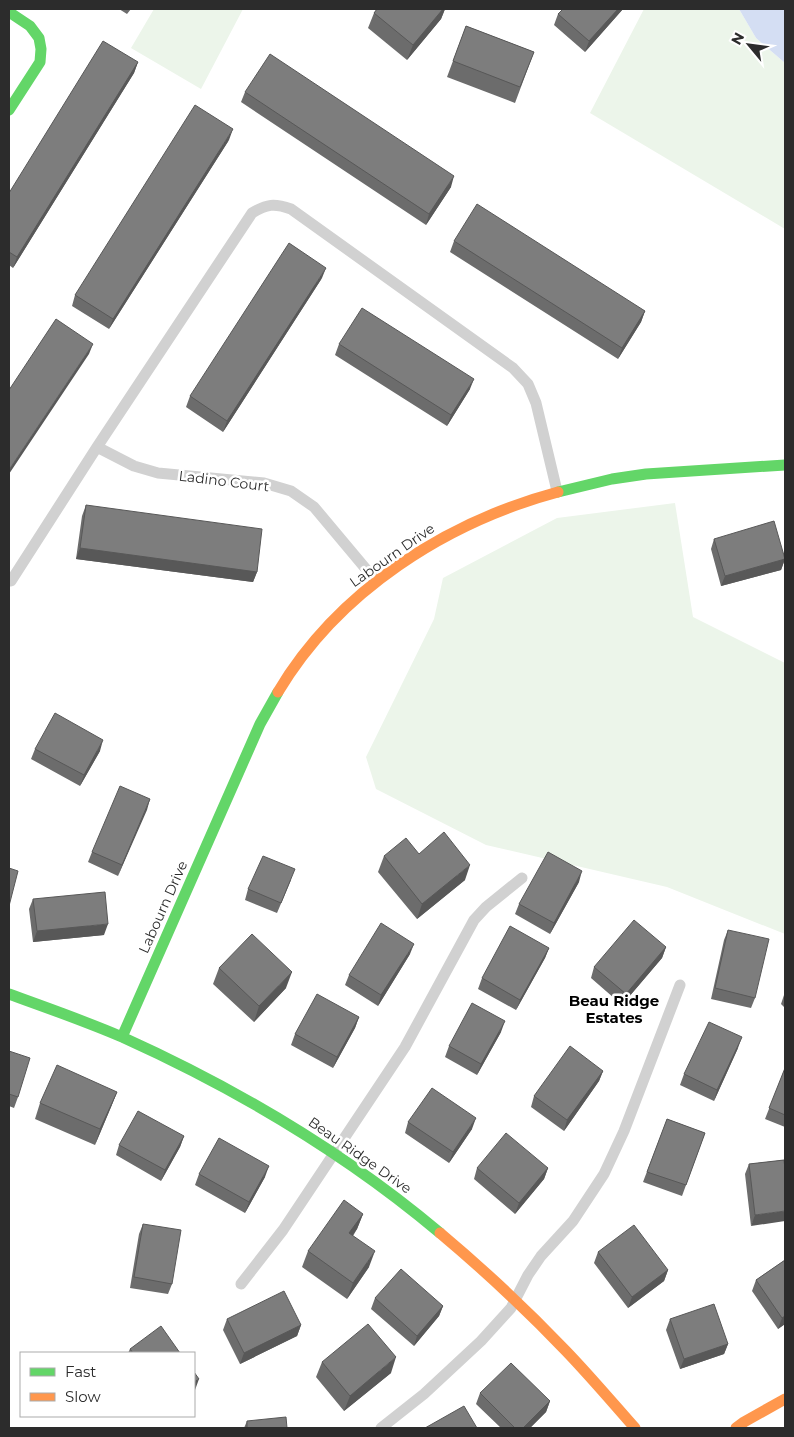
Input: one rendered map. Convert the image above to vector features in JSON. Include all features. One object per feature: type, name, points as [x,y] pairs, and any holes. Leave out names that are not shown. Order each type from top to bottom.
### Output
[{"type":"street","points":[[9,12],[30,26],[39,38],[41,48],[40,62],[9,110]]},
{"type":"street","name":"Labourn Drive","points":[[122,1037],[260,724],[286,679],[317,637],[346,606],[376,581],[417,553],[455,531],[496,512],[558,491],[646,474],[785,465]]},
{"type":"street","name":"Beau Ridge Drive","points":[[9,994],[122,1037],[209,1079],[280,1119],[333,1153],[414,1211],[471,1259],[567,1352],[634,1428]]},
{"type":"street","points":[[736,1428],[785,1400]]},
{"type":"lane","points":[[11,581],[97,447],[252,214],[264,206],[277,205],[291,209],[514,368],[528,384],[536,403],[558,491]]},
{"type":"lane","name":"Ladino Court","points":[[97,447],[134,466],[158,473],[264,484],[291,491],[314,507],[376,581]]},
{"type":"lane","points":[[242,1284],[282,1230],[405,1047],[474,920],[486,907],[522,878]]},
{"type":"lane","points":[[381,1428],[424,1394],[481,1341],[511,1308],[528,1274],[541,1256],[573,1221],[604,1174],[624,1132],[680,986]]},
{"type":"shaded area","points":[[154,9],[243,9],[201,89],[131,48]]},
{"type":"shaded area","points":[[644,9],[739,9],[756,38],[785,63],[785,229],[590,113]]},
{"type":"shaded area","points":[[675,503],[693,617],[785,663],[785,934],[667,887],[486,845],[376,789],[366,757],[434,619],[443,578],[557,518]]},
{"type":"water","points":[[739,9],[785,9],[785,63],[756,38]]},
{"type":"building","points":[[377,9],[443,9],[413,45],[374,13]]},
{"type":"building","points":[[563,9],[618,9],[589,41],[558,14]]},
{"type":"building","points":[[466,26],[534,52],[520,87],[453,61]]},
{"type":"building","points":[[103,41],[138,62],[17,257],[9,252],[9,193]]},
{"type":"building","points":[[270,54],[454,176],[429,214],[245,92]]},
{"type":"building","points":[[195,105],[233,129],[113,319],[75,295]]},
{"type":"building","points":[[477,204],[645,311],[622,348],[454,241]]},
{"type":"building","points":[[289,243],[326,268],[227,421],[190,396]]},
{"type":"building","points":[[362,308],[474,379],[451,415],[339,344]]},
{"type":"building","points":[[56,319],[93,344],[9,470],[9,390]]},
{"type":"building","points":[[86,505],[262,529],[257,572],[80,548]]},
{"type":"building","points":[[774,521],[785,559],[725,576],[714,539]]},
{"type":"building","points":[[55,713],[103,740],[84,775],[35,749]]},
{"type":"building","points":[[120,786],[150,799],[122,865],[92,852]]},
{"type":"building","points":[[444,832],[470,865],[422,904],[384,856],[406,838],[419,854]]},
{"type":"building","points":[[548,852],[582,871],[554,923],[519,904]]},
{"type":"building","points":[[263,856],[295,869],[281,903],[248,889]]},
{"type":"building","points":[[9,868],[18,871],[9,906]]},
{"type":"building","points":[[105,892],[108,924],[37,931],[33,899]]},
{"type":"building","points":[[634,920],[666,947],[626,994],[594,967]]},
{"type":"building","points":[[381,923],[414,944],[381,995],[349,975]]},
{"type":"building","points":[[510,926],[549,948],[520,1000],[482,978]]},
{"type":"building","points":[[728,930],[769,939],[755,998],[715,988]]},
{"type":"building","points":[[252,934],[292,972],[259,1006],[219,968]]},
{"type":"building","points":[[317,994],[359,1017],[337,1057],[295,1034]]},
{"type":"building","points":[[472,1003],[505,1021],[481,1064],[449,1046]]},
{"type":"building","points":[[709,1022],[742,1037],[717,1090],[684,1074]]},
{"type":"building","points":[[570,1046],[603,1071],[567,1120],[534,1096]]},
{"type":"building","points":[[9,1051],[30,1058],[18,1097],[9,1094]]},
{"type":"building","points":[[57,1065],[117,1092],[100,1129],[40,1103]]},
{"type":"building","points":[[785,1068],[785,1115],[769,1108]]},
{"type":"building","points":[[432,1088],[476,1118],[453,1152],[408,1122]]},
{"type":"building","points":[[138,1111],[184,1136],[165,1170],[119,1145]]},
{"type":"building","points":[[667,1119],[705,1133],[686,1185],[647,1172]]},
{"type":"building","points":[[506,1133],[548,1168],[519,1203],[477,1168]]},
{"type":"building","points":[[219,1138],[269,1166],[249,1202],[199,1174]]},
{"type":"building","points":[[784,1160],[785,1211],[755,1215],[749,1164]]},
{"type":"building","points":[[344,1200],[363,1214],[349,1233],[375,1251],[353,1283],[308,1251]]},
{"type":"building","points":[[143,1224],[181,1230],[172,1284],[134,1277]]},
{"type":"building","points":[[634,1225],[668,1270],[632,1297],[598,1252]]},
{"type":"building","points":[[785,1260],[785,1316],[782,1318],[756,1280]]},
{"type":"building","points":[[401,1269],[443,1306],[417,1336],[375,1298]]},
{"type":"building","points":[[284,1291],[301,1325],[244,1353],[227,1319]]},
{"type":"building","points":[[714,1304],[728,1344],[684,1359],[670,1319]]},
{"type":"building","points":[[368,1324],[396,1357],[350,1396],[322,1362]]},
{"type":"building","points":[[161,1326],[179,1352],[132,1352],[130,1349]]},
{"type":"building","points":[[511,1363],[550,1401],[523,1428],[515,1428],[480,1393]]},
{"type":"building","points":[[195,1373],[199,1379],[195,1381]]},
{"type":"building","points":[[464,1406],[477,1428],[425,1428]]},
{"type":"building","points":[[286,1417],[287,1428],[247,1428],[247,1421]]},
{"type":"traffic: fast","points":[[9,12],[30,26],[39,38],[41,49],[40,62],[9,110]]},
{"type":"traffic: fast","points":[[558,492],[612,479],[646,474],[785,465]]},
{"type":"traffic: fast","points":[[122,1037],[260,724],[278,692]]},
{"type":"traffic: fast","points":[[9,994],[122,1037],[247,1100],[327,1149],[404,1204],[440,1233]]},
{"type":"traffic: slow","points":[[278,692],[303,656],[331,622],[363,592],[398,565],[436,542],[475,522],[516,505],[558,492]]},
{"type":"traffic: slow","points":[[440,1233],[536,1320],[584,1370],[635,1428]]},
{"type":"traffic: slow","points":[[736,1428],[785,1399]]},
{"type":"district","name":"Beau Ridge Estates","points":[[614,1010]]}]
